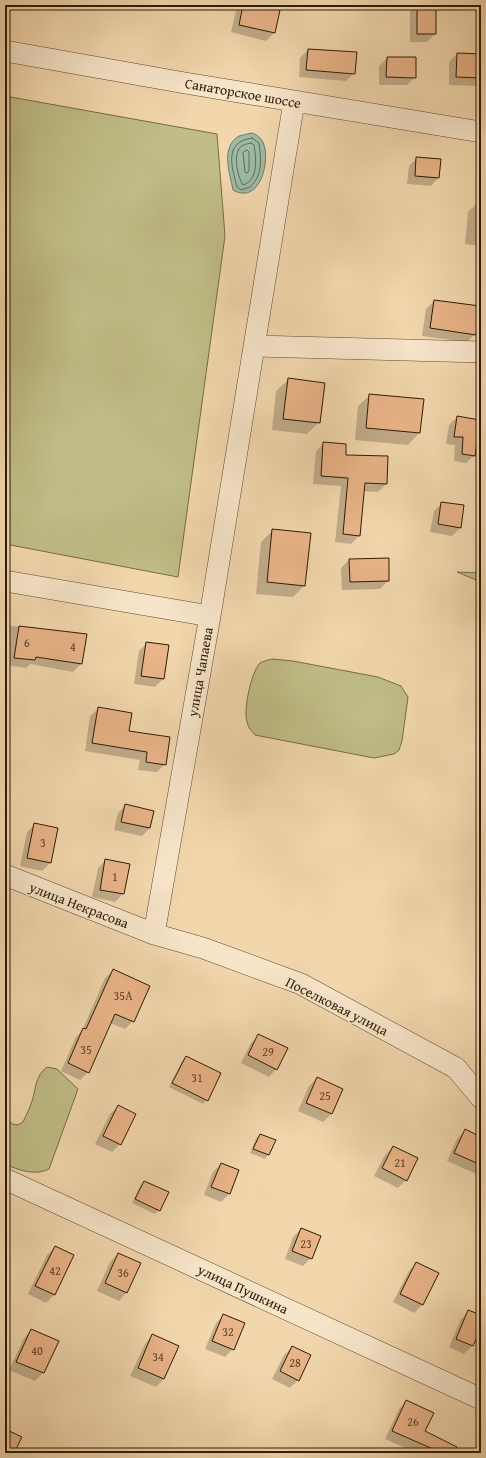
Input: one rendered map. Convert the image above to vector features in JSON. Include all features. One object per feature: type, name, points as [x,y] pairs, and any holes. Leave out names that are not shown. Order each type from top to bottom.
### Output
[{"type":"street","name":"Санаторское шоссе","points":[[5,51],[294,102],[481,132]]},
{"type":"street","points":[[210,616],[294,102]]},
{"type":"street","points":[[255,346],[481,352]]},
{"type":"street","name":"улица Чапаева","points":[[5,581],[210,616],[154,934]]},
{"type":"street","name":"улица Некрасова","points":[[5,876],[154,934]]},
{"type":"street","name":"Поселковая улица","points":[[154,934],[203,948],[301,984],[456,1068],[481,1098]]},
{"type":"street","name":"улица Пушкина","points":[[5,1179],[481,1399]]},
{"type":"shaded area","points":[[5,96],[217,134],[225,236],[178,577],[5,544]]},
{"type":"shaded area","points":[[457,572],[481,573],[481,582]]},
{"type":"shaded area","points":[[272,659],[293,661],[378,677],[401,686],[408,697],[402,741],[399,750],[394,754],[374,758],[255,735],[249,728],[246,720],[248,693],[253,675],[260,663]]},
{"type":"shaded area","points":[[47,1067],[57,1069],[78,1089],[49,1169],[32,1172],[5,1164],[5,1109],[6,1117],[12,1124],[18,1125],[23,1122],[31,1104],[36,1083],[40,1074]]},
{"type":"water","points":[[252,133],[260,138],[264,144],[265,164],[263,175],[258,184],[252,191],[243,193],[233,190],[228,154],[233,141],[239,136]]},
{"type":"building","points":[[243,5],[259,5],[280,10],[275,33],[239,25]]},
{"type":"building","points":[[417,5],[436,5],[436,34],[417,34]]},
{"type":"building","points":[[308,49],[357,52],[355,74],[306,70]]},
{"type":"building","points":[[457,53],[481,54],[481,78],[456,77]]},
{"type":"building","points":[[387,57],[416,57],[416,78],[386,77]]},
{"type":"building","points":[[416,157],[441,159],[439,178],[415,176]]},
{"type":"building","points":[[434,300],[480,306],[476,335],[430,328]]},
{"type":"building","points":[[288,378],[325,383],[320,423],[283,419]]},
{"type":"building","points":[[369,394],[424,399],[420,433],[366,428]]},
{"type":"building","points":[[457,416],[480,420],[475,456],[462,454],[463,437],[454,437]]},
{"type":"building","points":[[323,442],[346,444],[346,455],[388,456],[387,484],[365,483],[360,536],[343,534],[348,478],[321,476]]},
{"type":"building","points":[[441,502],[464,505],[461,528],[438,524]]},
{"type":"building","points":[[272,529],[311,533],[305,586],[267,582]]},
{"type":"building","points":[[389,558],[389,581],[350,582],[349,559]]},
{"type":"building","points":[[19,626],[87,634],[82,664],[36,657],[35,660],[14,658]]},
{"type":"building","points":[[146,642],[169,645],[164,679],[141,676]]},
{"type":"building","points":[[98,707],[132,713],[129,731],[170,737],[166,765],[146,762],[147,752],[92,743]]},
{"type":"building","points":[[125,804],[154,811],[150,828],[121,822]]},
{"type":"building","points":[[34,823],[58,828],[51,863],[27,858]]},
{"type":"building","points":[[105,859],[130,864],[124,894],[100,890]]},
{"type":"building","points":[[113,969],[150,986],[134,1022],[115,1014],[89,1073],[68,1063],[83,1028],[86,1029]]},
{"type":"building","points":[[258,1034],[288,1048],[277,1070],[248,1055]]},
{"type":"building","points":[[186,1056],[221,1073],[208,1101],[172,1083]]},
{"type":"building","points":[[317,1077],[343,1089],[332,1114],[306,1103]]},
{"type":"building","points":[[118,1105],[136,1114],[121,1145],[103,1136]]},
{"type":"building","points":[[465,1129],[481,1137],[481,1165],[454,1153]]},
{"type":"building","points":[[260,1134],[276,1140],[269,1155],[253,1149]]},
{"type":"building","points":[[393,1146],[418,1158],[407,1181],[382,1168]]},
{"type":"building","points":[[221,1163],[239,1170],[230,1194],[211,1187]]},
{"type":"building","points":[[144,1181],[169,1192],[160,1211],[135,1199]]},
{"type":"building","points":[[301,1228],[321,1236],[312,1259],[292,1251]]},
{"type":"building","points":[[55,1246],[74,1255],[55,1295],[35,1286]]},
{"type":"building","points":[[118,1253],[141,1263],[127,1293],[105,1283]]},
{"type":"building","points":[[416,1262],[439,1273],[423,1305],[400,1294]]},
{"type":"building","points":[[468,1310],[481,1315],[481,1328],[473,1346],[456,1339]]},
{"type":"building","points":[[223,1314],[245,1323],[234,1350],[212,1341]]},
{"type":"building","points":[[31,1329],[59,1341],[44,1373],[16,1362]]},
{"type":"building","points":[[152,1334],[179,1346],[164,1379],[138,1368]]},
{"type":"building","points":[[292,1346],[311,1355],[299,1381],[280,1371]]},
{"type":"building","points":[[406,1400],[434,1413],[425,1431],[457,1447],[454,1453],[442,1453],[392,1431]]},
{"type":"building","points":[[5,1429],[22,1437],[14,1453],[5,1453]]}]
